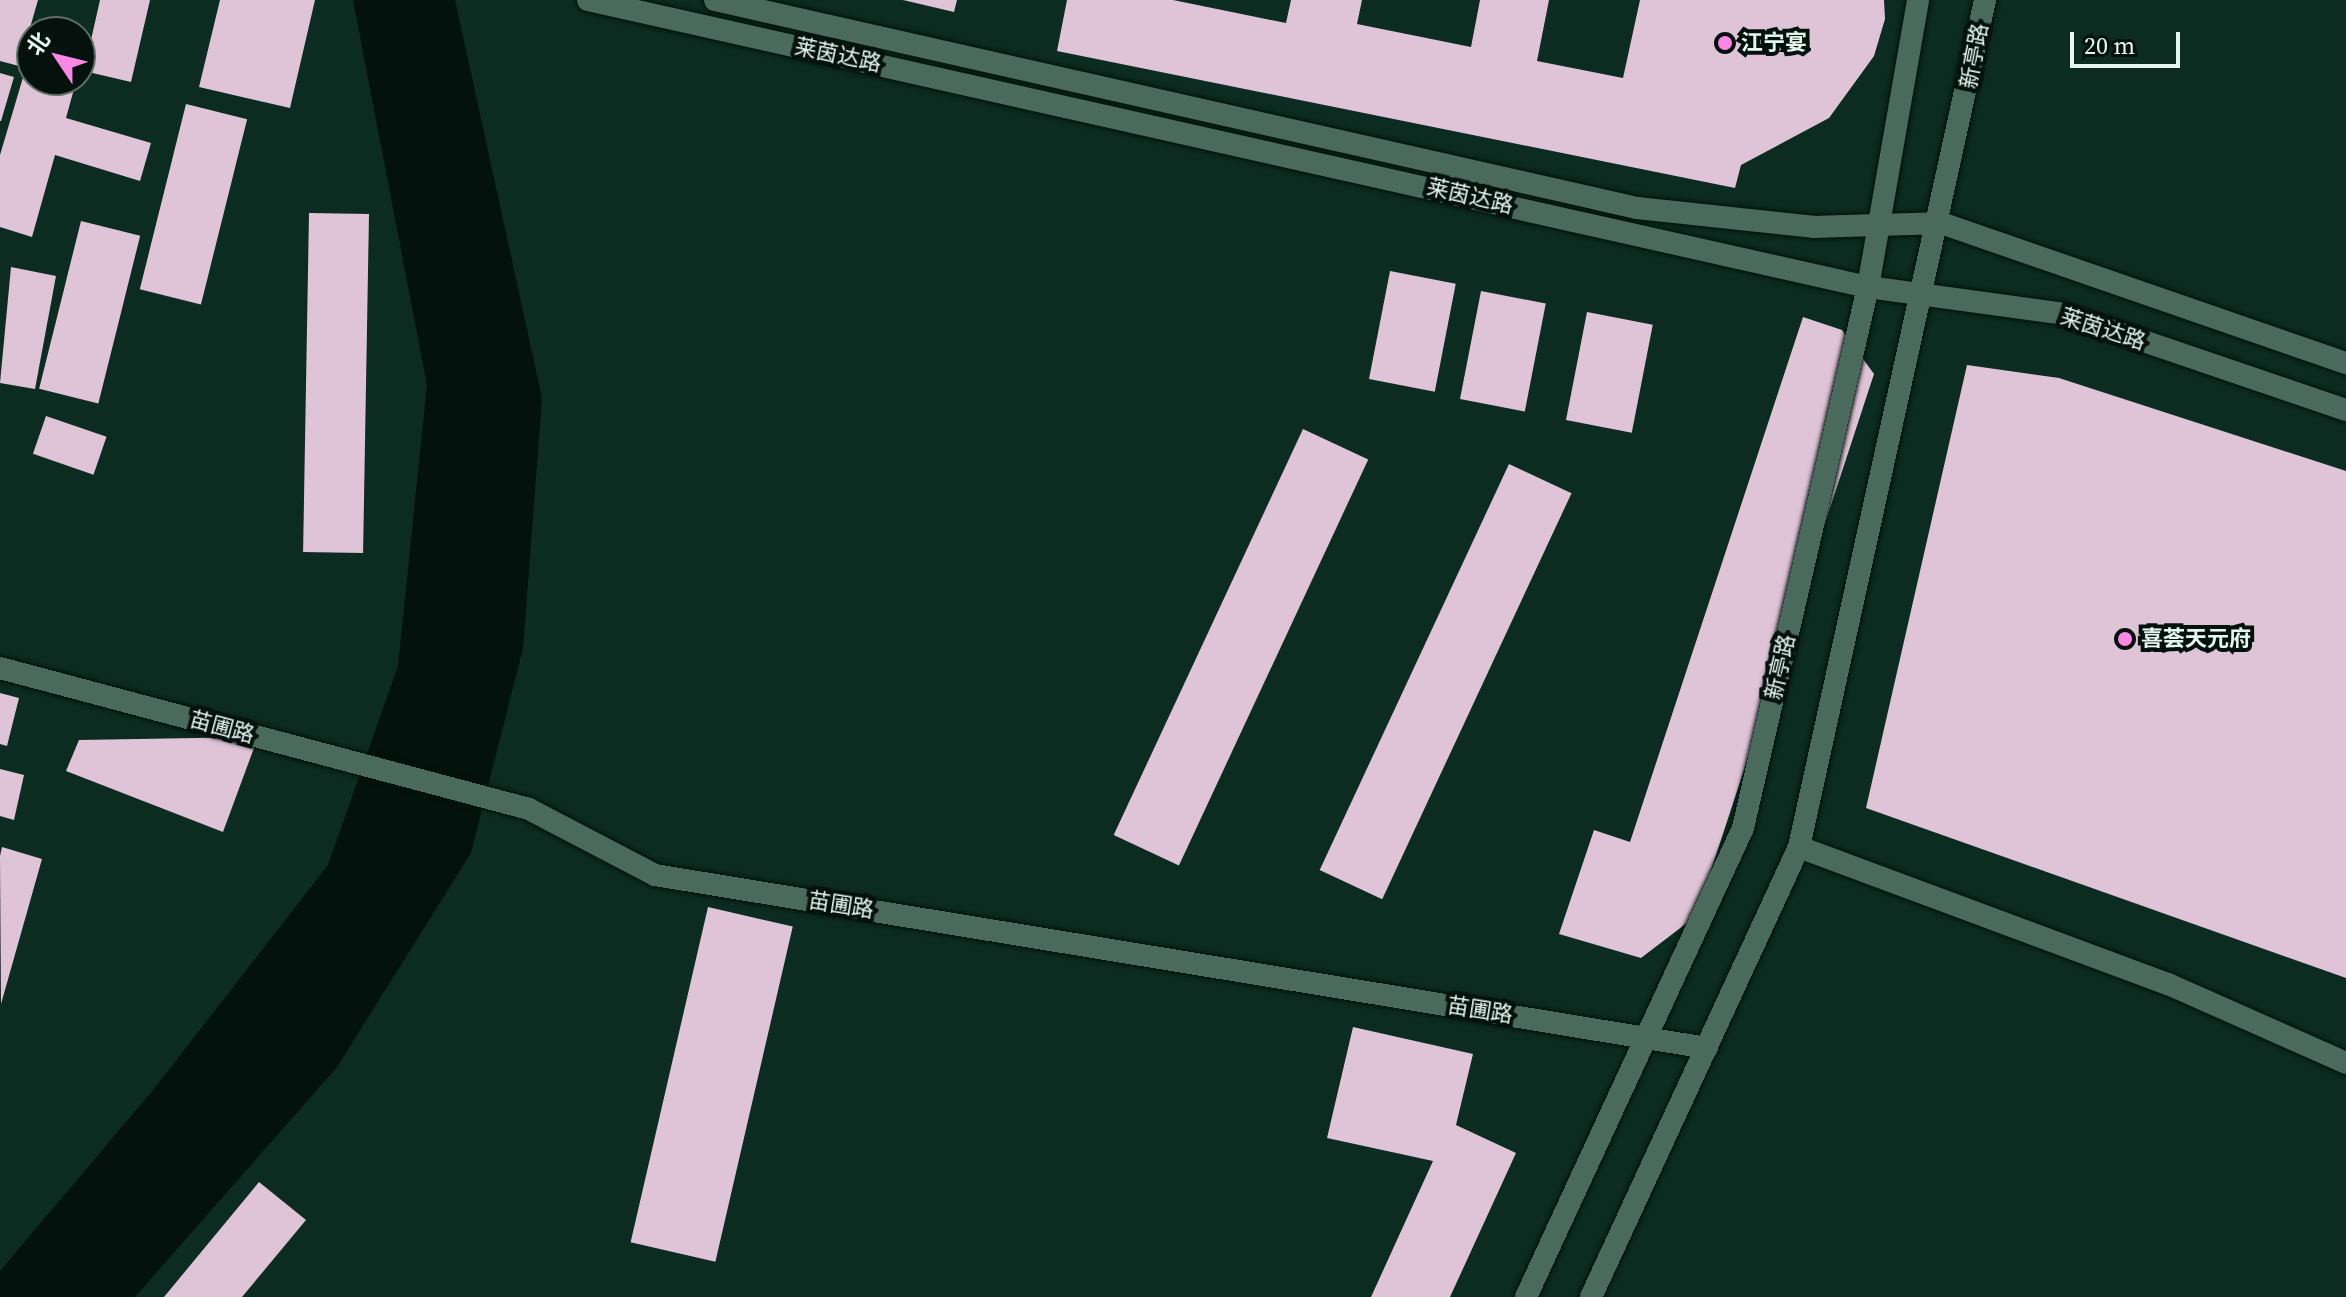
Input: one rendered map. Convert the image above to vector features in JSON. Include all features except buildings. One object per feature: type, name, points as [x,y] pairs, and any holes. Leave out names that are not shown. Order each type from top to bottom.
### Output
[{"type":"main road","name":"莱茵达路","points":[[588,0],[1868,287],[1925,290],[2064,314],[2346,410]]},
{"type":"main road","points":[[715,0],[1637,208],[1815,227],[1941,223],[2346,363]]},
{"type":"main road","name":"新亭路","points":[[1526,1297],[1743,828],[1868,287],[1918,0]]},
{"type":"main road","name":"新亭路","points":[[1591,1297],[1799,847],[1941,223],[1985,0]]},
{"type":"main road","name":"苗圃路","points":[[0,668],[529,809],[655,875],[1707,1048]]},
{"type":"main road","points":[[1799,847],[2168,984],[2346,1063]]},
{"type":"shaded area","points":[[353,0],[455,0],[542,398],[523,648],[471,853],[337,1067],[135,1297],[0,1297],[0,1271],[154,1089],[328,865],[398,666],[427,385]]},
{"type":"place","name":"江宁宴","points":[[1725,43]]},
{"type":"place","name":"喜荟天元府","points":[[2125,639]]}]
